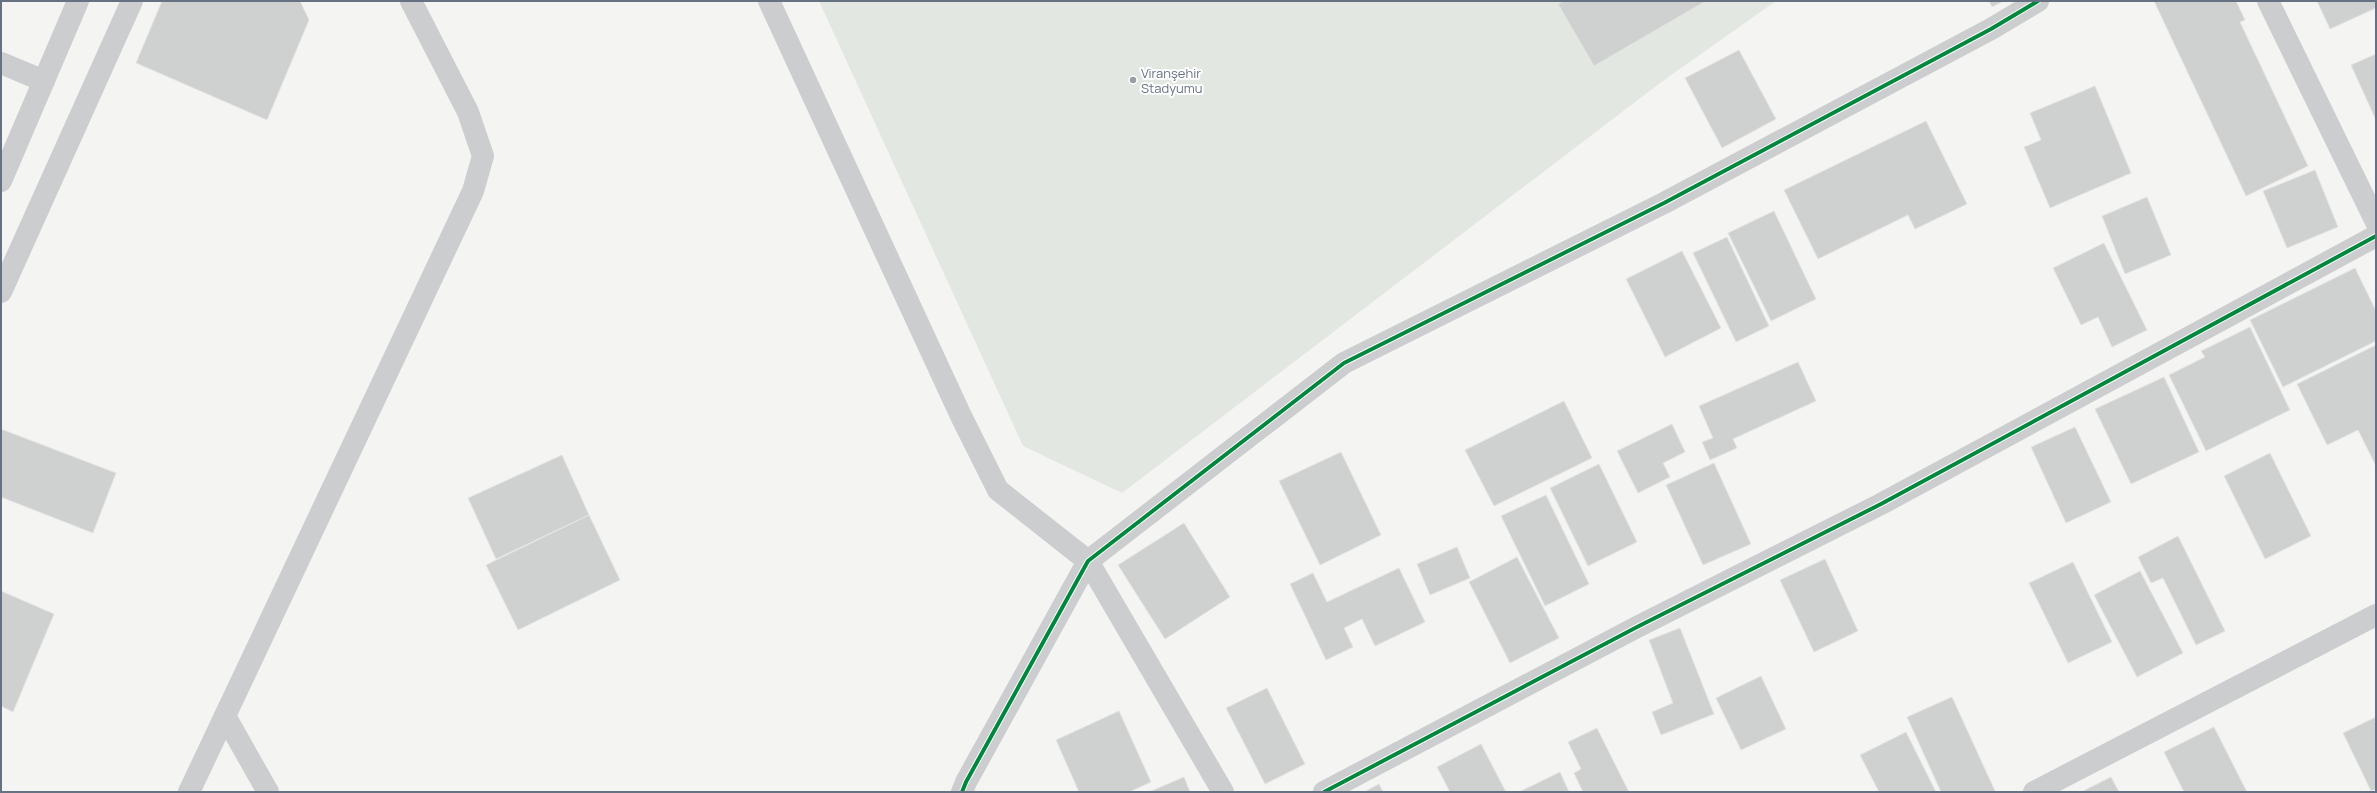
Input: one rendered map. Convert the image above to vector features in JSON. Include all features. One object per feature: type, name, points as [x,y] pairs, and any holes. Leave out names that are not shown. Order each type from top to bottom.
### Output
[{"type":"street","points":[[1,181],[78,1]]},
{"type":"street","points":[[1,292],[132,1]]},
{"type":"street","points":[[189,792],[473,191],[483,156],[468,112],[411,1]]},
{"type":"street","points":[[769,1],[958,409],[998,490],[1088,561],[1223,792]]},
{"type":"street","points":[[962,792],[969,775],[1088,561],[1344,363],[1664,203],[1991,29],[2038,1]]},
{"type":"street","points":[[2268,1],[2376,222]]},
{"type":"street","points":[[1,62],[44,81]]},
{"type":"street","points":[[1324,792],[1637,627],[1888,500],[2376,236]]},
{"type":"street","points":[[2034,792],[2376,615]]},
{"type":"street","points":[[225,716],[268,792]]},
{"type":"shaded area","points":[[819,1],[1776,1],[1660,83],[1122,493],[1023,446]]},
{"type":"building","points":[[162,1],[300,1],[309,20],[267,120],[136,63]]},
{"type":"building","points":[[1564,1],[1706,1],[1594,66],[1558,4]]},
{"type":"building","points":[[1989,1],[2004,1],[1992,7]]},
{"type":"building","points":[[2154,1],[2236,1],[2245,20],[2240,22],[2308,166],[2246,196]]},
{"type":"building","points":[[2317,1],[2376,1],[2376,8],[2330,29]]},
{"type":"building","points":[[1739,50],[1776,119],[1722,148],[1685,78]]},
{"type":"building","points":[[2376,54],[2376,120],[2351,65]]},
{"type":"building","points":[[2095,86],[2131,173],[2050,208],[2024,147],[2041,140],[2030,113]]},
{"type":"building","points":[[1926,121],[1967,204],[1915,229],[1908,215],[1818,259],[1784,190]]},
{"type":"building","points":[[2315,170],[2338,227],[2287,248],[2263,191]]},
{"type":"building","points":[[2147,197],[2171,255],[2125,274],[2102,216]]},
{"type":"building","points":[[1774,211],[1816,299],[1771,321],[1728,233]]},
{"type":"building","points":[[1727,237],[1769,326],[1736,342],[1693,253]]},
{"type":"building","points":[[2104,243],[2147,330],[2112,347],[2098,317],[2081,325],[2053,268]]},
{"type":"building","points":[[1682,251],[1721,328],[1665,357],[1626,279]]},
{"type":"building","points":[[2355,268],[2376,311],[2376,341],[2283,387],[2250,320]]},
{"type":"building","points":[[2250,327],[2290,410],[2206,451],[2169,375],[2205,357],[2201,351]]},
{"type":"building","points":[[2376,345],[2376,466],[2358,430],[2327,445],[2297,384]]},
{"type":"building","points":[[1798,362],[1816,401],[1733,439],[1737,448],[1710,460],[1702,442],[1713,438],[1699,406]]},
{"type":"building","points":[[2164,377],[2199,452],[2131,484],[2095,409]]},
{"type":"building","points":[[1564,401],[1592,458],[1494,506],[1465,450]]},
{"type":"building","points":[[1672,424],[1685,452],[1663,463],[1670,477],[1638,493],[1617,451]]},
{"type":"building","points":[[2075,427],[2111,502],[2066,523],[2031,447]]},
{"type":"building","points":[[1,429],[116,473],[93,533],[1,497]]},
{"type":"building","points":[[1341,452],[1381,535],[1320,565],[1279,481]]},
{"type":"building","points":[[2270,453],[2311,536],[2265,559],[2224,476]]},
{"type":"building","points":[[562,455],[589,515],[496,559],[468,498]]},
{"type":"building","points":[[1714,463],[1751,544],[1703,565],[1666,485]]},
{"type":"building","points":[[1599,464],[1637,542],[1588,566],[1550,488]]},
{"type":"building","points":[[1546,495],[1589,584],[1545,606],[1501,516]]},
{"type":"building","points":[[589,515],[620,580],[518,630],[486,565]]},
{"type":"building","points":[[1184,523],[1230,597],[1165,639],[1118,565]]},
{"type":"building","points":[[2178,536],[2225,631],[2196,645],[2163,578],[2151,583],[2138,557]]},
{"type":"building","points":[[1457,547],[1470,578],[1430,595],[1417,564]]},
{"type":"building","points":[[1517,557],[1559,638],[1510,663],[1469,582]]},
{"type":"building","points":[[1825,559],[1858,631],[1814,652],[1780,580]]},
{"type":"building","points":[[2073,562],[2112,642],[2068,663],[2029,583]]},
{"type":"building","points":[[1399,568],[1425,622],[1375,646],[1362,619],[1344,628],[1353,647],[1326,660],[1290,584],[1313,573],[1327,602]]},
{"type":"building","points":[[2140,571],[2183,653],[2137,677],[2094,595]]},
{"type":"building","points":[[1,591],[54,614],[13,712],[1,706]]},
{"type":"building","points":[[1680,628],[1714,714],[1661,735],[1652,712],[1673,703],[1649,640]]},
{"type":"building","points":[[1761,676],[1786,729],[1741,750],[1716,698]]},
{"type":"building","points":[[1267,688],[1305,764],[1265,784],[1226,708]]},
{"type":"building","points":[[1952,697],[1995,791],[1994,792],[1941,792],[1907,717]]},
{"type":"building","points":[[1119,711],[1151,782],[1129,792],[1079,792],[1056,740]]},
{"type":"building","points":[[2376,717],[2376,789],[2371,791],[2343,733]]},
{"type":"building","points":[[2214,727],[2247,792],[2184,792],[2164,752]]},
{"type":"building","points":[[1597,728],[1629,792],[1583,792],[1574,773],[1581,769],[1568,742]]},
{"type":"building","points":[[1906,732],[1936,792],[1879,792],[1860,755]]},
{"type":"building","points":[[1481,744],[1506,792],[1450,792],[1437,767]]},
{"type":"building","points":[[1560,772],[1569,792],[1519,792]]},
{"type":"building","points":[[1184,777],[1190,792],[1149,792]]},
{"type":"building","points":[[2111,777],[2119,792],[2081,792]]},
{"type":"building","points":[[1379,784],[1383,792],[1364,792]]},
{"type":"cycle path","points":[[962,792],[966,782],[1088,561],[1344,363],[1664,203],[1991,29],[2038,1]]},
{"type":"cycle path","points":[[1324,792],[1637,627],[1881,504],[2376,236]]},
{"type":"place","name":"Viranşehir Stadyumu","points":[[1133,80]]}]
